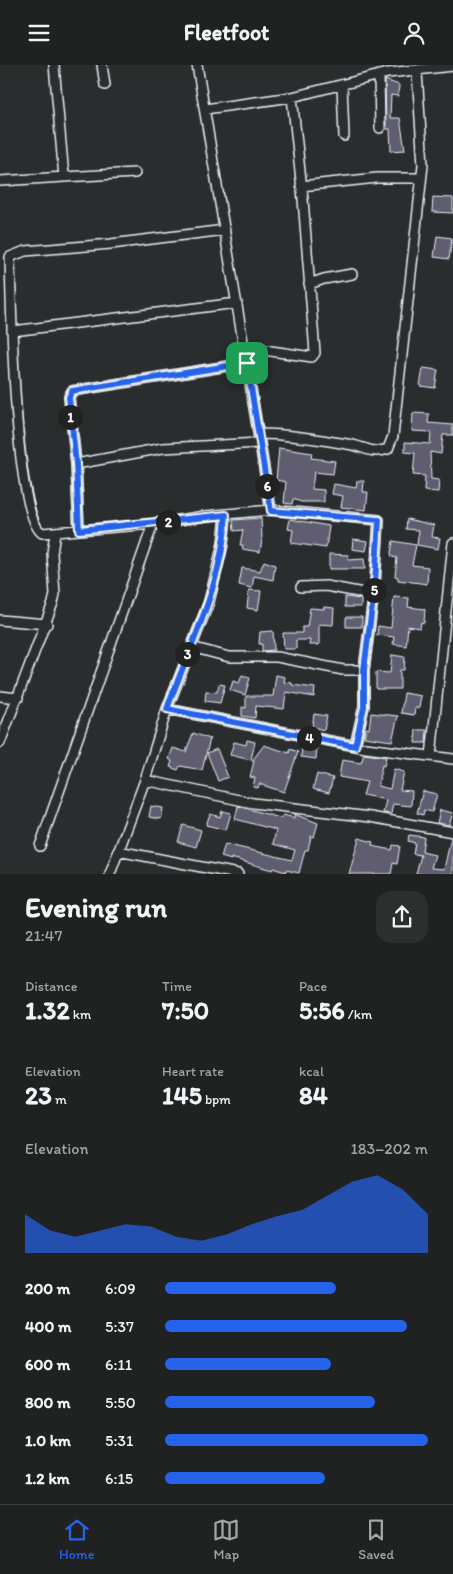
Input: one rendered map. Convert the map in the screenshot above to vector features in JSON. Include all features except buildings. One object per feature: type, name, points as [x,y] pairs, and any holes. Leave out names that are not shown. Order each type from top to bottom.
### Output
[{"type":"street","points":[[54,65],[64,177]]},
{"type":"street","points":[[102,65],[105,85]]},
{"type":"street","points":[[197,65],[271,511]]},
{"type":"street","points":[[204,109],[292,97],[342,85],[385,71],[417,72],[453,66]]},
{"type":"street","points":[[380,128],[385,71]]},
{"type":"street","points":[[76,464],[163,448],[286,435],[350,444],[378,453],[388,449],[393,436],[405,340],[421,178],[422,138],[417,72]]},
{"type":"street","points":[[342,85],[344,136]]},
{"type":"street","points":[[244,347],[312,357],[316,346],[292,97]]},
{"type":"street","points":[[0,181],[135,173]]},
{"type":"street","points":[[301,186],[377,178],[421,178]]},
{"type":"street","points":[[225,230],[111,244],[15,253],[10,257],[15,396],[26,491],[36,527],[42,533],[153,524],[271,511],[379,520],[374,595],[364,670],[364,707],[355,746]]},
{"type":"street","points":[[309,284],[352,274]]},
{"type":"street","points":[[13,331],[237,303]]},
{"type":"street","points":[[79,530],[76,464],[69,397],[72,391],[247,363]]},
{"type":"street","points":[[110,874],[145,780],[167,709],[213,588],[223,544],[226,515]]},
{"type":"street","points":[[40,847],[153,524]]},
{"type":"street","points":[[0,743],[25,675],[47,624],[55,594],[52,553],[55,533]]},
{"type":"street","points":[[431,756],[453,543]]},
{"type":"street","points":[[302,587],[326,586],[374,595]]},
{"type":"street","points":[[0,620],[47,624]]},
{"type":"street","points":[[190,647],[228,657],[277,657],[343,670],[364,670]]},
{"type":"street","points":[[0,696],[18,698]]},
{"type":"street","points":[[167,709],[355,746],[453,759]]},
{"type":"street","points":[[145,780],[253,803],[370,817],[453,831]]},
{"type":"street","points":[[118,851],[238,874]]},
{"type":"route","points":[[247,363],[271,511],[292,511],[379,520],[375,583],[364,670],[364,707],[355,746],[167,709],[213,588],[223,544],[226,515],[205,516],[153,524],[79,530],[76,464],[69,397],[72,391],[247,363]]}]
